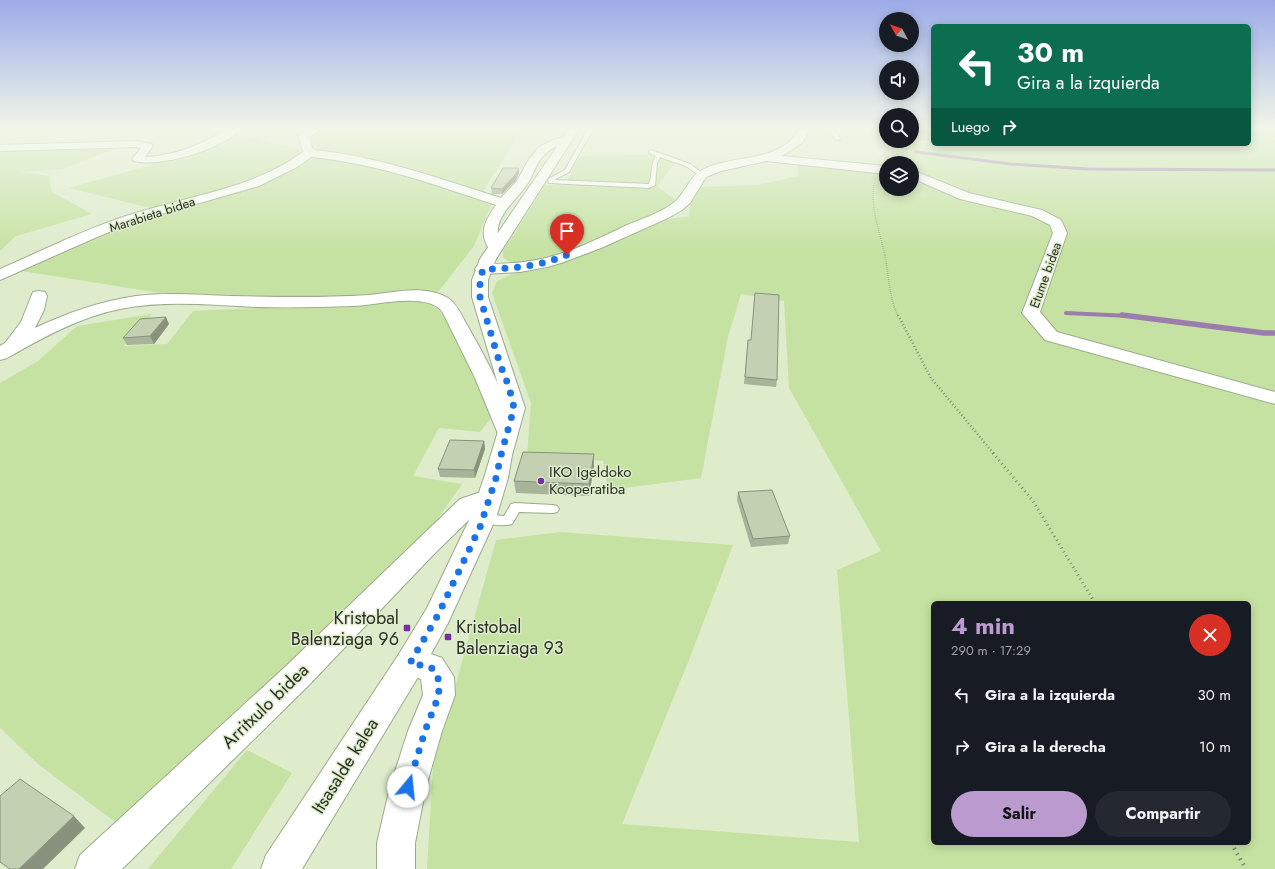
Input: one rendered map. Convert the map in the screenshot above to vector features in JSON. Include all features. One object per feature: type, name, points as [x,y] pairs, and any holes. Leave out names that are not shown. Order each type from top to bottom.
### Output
[{"type":"street","name":"Marabieta bidea","points":[[0,275],[101,230],[147,213],[234,190],[282,170]]},
{"type":"street","points":[[396,170],[504,203]]},
{"type":"street","points":[[495,247],[490,237],[490,230],[496,213],[521,184],[529,170]]},
{"type":"street","name":"Itsasalde kalea","points":[[280,869],[410,663],[438,615],[486,508],[514,408],[509,387],[500,364],[480,297],[480,280],[483,269],[495,247],[547,170]]},
{"type":"street","points":[[483,269],[524,267],[556,260],[655,218],[677,207],[685,200],[702,174],[713,170]]},
{"type":"street","name":"Etume bidea","points":[[919,177],[965,196],[1037,213],[1056,223],[1060,233],[1031,313],[1051,336],[1275,398]]},
{"type":"street","points":[[392,281],[422,296],[436,299],[449,309],[470,348],[500,411],[507,431]]},
{"type":"street","points":[[6,350],[25,331],[37,308],[39,296]]},
{"type":"street","points":[[6,350],[44,330],[95,310],[141,301],[339,301],[422,296]]},
{"type":"street","points":[[170,316],[207,300]]},
{"type":"street","name":"Arritxulo bidea","points":[[94,869],[296,677],[425,547],[470,505],[486,508]]},
{"type":"street","points":[[396,869],[396,843],[408,787],[425,731],[439,695],[438,677],[431,667],[410,663]]},
{"type":"lane","points":[[566,170],[550,180],[550,182],[649,186],[652,185],[654,180],[653,170]]},
{"type":"lane","points":[[694,170],[702,174]]},
{"type":"lane","points":[[486,508],[508,521],[515,507],[553,509]]},
{"type":"path","points":[[879,175],[872,189],[893,306],[931,378],[1033,501],[1094,601]]},
{"type":"path","points":[[1232,845],[1246,869]]},
{"type":"green space","points":[[0,170],[54,170],[19,172],[49,176],[52,192],[92,214],[16,236],[0,251]]},
{"type":"green space","points":[[134,170],[274,170],[230,188],[150,208],[69,188]]},
{"type":"green space","points":[[289,170],[380,170],[397,173],[492,203],[474,246],[438,292],[288,297],[160,293],[22,271],[150,215],[237,191]]},
{"type":"green space","points":[[409,170],[497,170],[483,192]]},
{"type":"green space","points":[[572,170],[670,170],[657,186],[677,201],[655,215],[555,256],[518,264],[508,261],[503,257],[503,251],[545,185],[565,185]]},
{"type":"green space","points":[[798,170],[879,171],[879,196],[919,196],[919,170],[1275,170],[1275,869],[427,869],[433,766],[496,540],[561,532],[733,545],[689,660],[622,824],[859,842],[837,570],[881,551],[789,388],[784,301],[741,294],[728,337],[701,478],[608,490],[603,461],[527,455],[531,403],[492,293],[497,281],[514,273],[545,269],[672,218],[689,217],[690,202],[699,187],[759,185],[798,176]]},
{"type":"green space","points":[[422,300],[439,310],[459,341],[492,417],[480,432],[439,428],[413,476],[462,484],[420,544],[122,827],[38,764],[0,728],[0,383],[38,361],[77,326],[152,314],[124,346],[167,344],[193,311]]},
{"type":"green space","points":[[247,750],[292,773],[231,869],[148,869]]},
{"type":"building","points":[[502,170],[518,170],[502,189],[491,188]]},
{"type":"building","points":[[755,293],[779,295],[777,380],[745,377],[748,340],[751,340]]},
{"type":"building","points":[[166,317],[150,336],[123,338],[140,319]]},
{"type":"building","points":[[450,440],[484,441],[474,470],[438,469]]},
{"type":"building","points":[[523,452],[594,454],[589,484],[514,481]]},
{"type":"building","points":[[772,490],[790,536],[753,539],[738,492]]},
{"type":"building","points":[[20,779],[74,816],[19,869],[10,869],[0,862],[0,796]]},
{"type":"waterway","points":[[1192,170],[1275,170]]},
{"type":"waterway","points":[[1066,313],[1130,316]]},
{"type":"waterway","points":[[1122,315],[1130,316]]},
{"type":"waterway","points":[[1130,316],[1264,333],[1275,333]]},
{"type":"place","name":"IKO Igeldoko Kooperatiba","points":[[541,481]]},
{"type":"place","name":"Kristobal Balenziaga 96","points":[[407,628]]},
{"type":"place","name":"Kristobal Balenziaga 93","points":[[448,637]]},
{"type":"route","points":[[408,787],[425,731],[439,695],[438,677],[431,667],[410,663],[438,615],[480,527],[496,478],[510,418],[514,408],[509,387],[500,364],[480,297],[480,280],[483,269],[524,267],[556,260],[567,255]]}]
